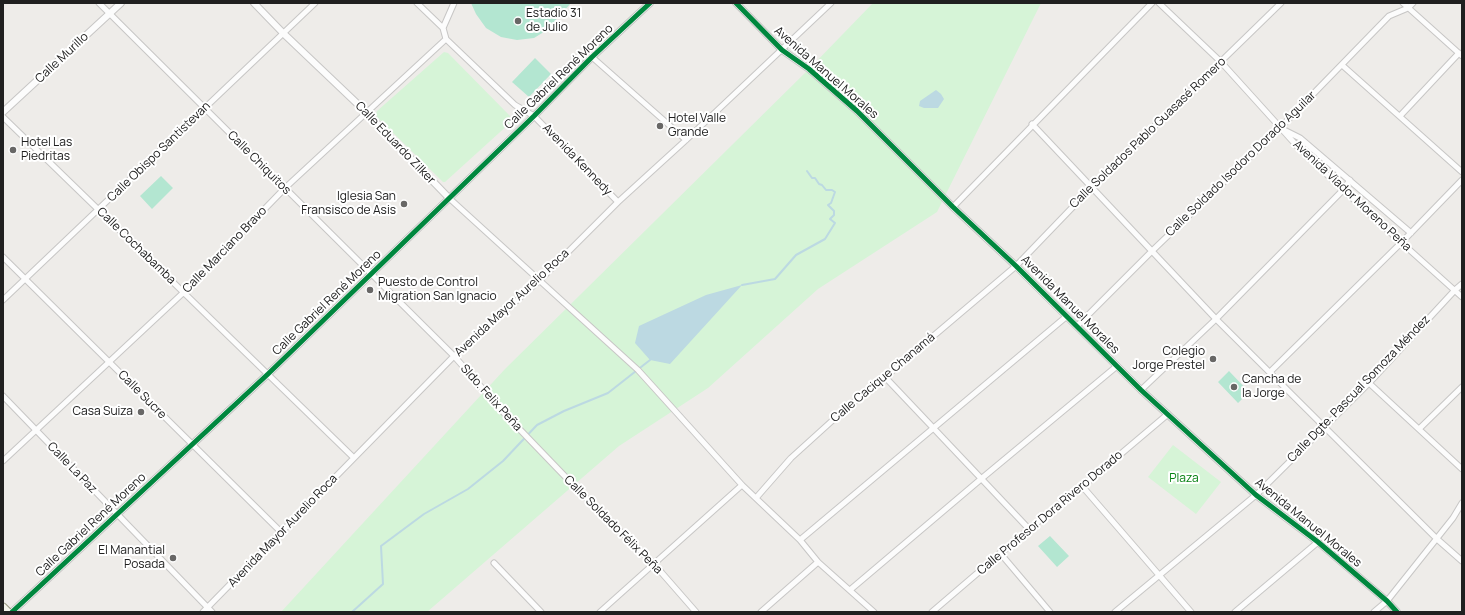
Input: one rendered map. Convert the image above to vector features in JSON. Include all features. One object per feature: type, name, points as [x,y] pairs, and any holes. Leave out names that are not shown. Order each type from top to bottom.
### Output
[{"type":"main road","points":[[3,607],[8,612]]},
{"type":"street","name":"Calle Chiquitos","points":[[99,3],[454,356]]},
{"type":"street","name":"Calle Murillo","points":[[3,112],[121,3]]},
{"type":"street","name":"Calle Eduardo Zilker","points":[[254,3],[283,33],[366,112],[449,198],[638,370],[742,485],[800,540],[818,562],[874,612]]},
{"type":"street","name":"Calle Obispo Santistevan","points":[[3,300],[315,3]]},
{"type":"street","points":[[418,3],[443,28],[446,39]]},
{"type":"street","points":[[443,28],[454,3]]},
{"type":"street","name":"Calle Gabriel René Moreno","points":[[12,612],[268,374],[534,116],[592,57],[650,3]]},
{"type":"street","name":"Avenida Manuel Morales","points":[[736,3],[782,50],[808,69],[857,112],[1141,390],[1256,495],[1318,542],[1387,601],[1397,612]]},
{"type":"street","name":"Avenida Mayor Aurelio Roca","points":[[208,611],[281,532],[454,356],[540,280],[618,202],[831,3]]},
{"type":"street","points":[[953,207],[1032,124],[1152,3]]},
{"type":"street","points":[[1158,3],[1221,62],[1280,128]]},
{"type":"street","name":"Calle Soldados Pablo Guasasé Romero","points":[[1016,266],[1092,187],[1281,3]]},
{"type":"street","points":[[1400,116],[1460,55],[1403,3]]},
{"type":"street","points":[[1408,8],[1413,3]]},
{"type":"street","name":"Calle Soldado Isodoro Dorado Aguilar","points":[[1077,326],[1152,251],[1280,128],[1389,16],[1408,8]]},
{"type":"street","name":"Calle Marciano Bravo","points":[[3,461],[184,292],[285,188],[446,39]]},
{"type":"street","name":"Avenida Kennedy","points":[[446,39],[515,105],[534,116],[618,202]]},
{"type":"street","points":[[592,57],[686,140]]},
{"type":"street","points":[[1342,64],[1462,172]]},
{"type":"street","name":"Calle Cochabamba","points":[[3,117],[354,458]]},
{"type":"street","points":[[1032,124],[1216,319],[1436,539],[1462,561]]},
{"type":"street","name":"Avenida Viador Moreno Peña","points":[[1280,128],[1300,138],[1411,233]]},
{"type":"street","name":"Avenida Viador Moreno Peña","points":[[1280,128],[1343,190],[1462,297]]},
{"type":"street","points":[[1141,390],[1216,319],[1343,190],[1350,180]]},
{"type":"street","points":[[1270,372],[1411,233],[1462,180]]},
{"type":"street","name":"Calle Sucre","points":[[3,257],[281,532]]},
{"type":"street","name":"Calle Cacique Chanamá","points":[[756,498],[791,458],[844,410],[1016,266]]},
{"type":"street","name":"Calle Dgte. Pascual Somoza Méndez","points":[[1115,612],[1256,495],[1369,382],[1462,284]]},
{"type":"street","points":[[800,540],[1067,316]]},
{"type":"street","name":"Sldo. Felix Peña","points":[[454,356],[529,440]]},
{"type":"street","points":[[850,590],[1117,366]]},
{"type":"street","points":[[885,377],[1029,529]]},
{"type":"street","points":[[1369,382],[1462,468]]},
{"type":"street","points":[[1419,429],[1462,387]]},
{"type":"street","name":"Calle La Paz","points":[[3,396],[208,611]]},
{"type":"street","name":"Calle Profesor Dora Rivero Dorado","points":[[932,612],[1000,553],[1168,414]]},
{"type":"street","name":"Calle Soldado Félix Peña","points":[[529,440],[654,564],[696,612]]},
{"type":"street","points":[[600,612],[742,485]]},
{"type":"street","points":[[1082,486],[1191,612]]},
{"type":"street","points":[[1374,612],[1387,601],[1453,518],[1462,503]]},
{"type":"street","points":[[1235,612],[1318,542]]},
{"type":"street","points":[[1000,553],[1050,612]]},
{"type":"street","points":[[761,612],[818,562]]},
{"type":"street","points":[[494,563],[541,612]]},
{"type":"green space","name":"Estadio 31 de Julio","points":[[471,3],[571,3],[547,30],[534,38],[517,40],[501,37],[486,28],[476,14]]},
{"type":"green space","points":[[873,3],[1041,3],[937,212],[818,289],[708,388],[619,446],[427,612],[281,612],[505,369],[809,69]]},
{"type":"green space","points":[[444,52],[448,53],[510,116],[511,119],[510,123],[445,182],[443,182],[377,117],[376,114],[377,111]]},
{"type":"green space","points":[[535,58],[551,74],[529,97],[512,82]]},
{"type":"green space","points":[[161,176],[173,188],[152,209],[140,196]]},
{"type":"green space","name":"Cancha de la Jorge","points":[[1229,371],[1249,392],[1238,403],[1218,382]]},
{"type":"green space","name":"Plaza","points":[[1173,445],[1221,482],[1196,514],[1148,477]]},
{"type":"green space","points":[[1050,536],[1069,556],[1057,567],[1038,546]]},
{"type":"water","points":[[936,90],[944,99],[938,108],[924,108],[919,106],[920,101]]},
{"type":"water","points":[[742,285],[670,364],[650,360],[635,343],[639,326],[706,295]]},
{"type":"waterway","points":[[742,285],[775,279],[796,255],[825,239],[835,223],[830,219],[834,215],[834,211],[828,205],[831,203],[835,192],[832,190],[826,190],[815,178],[812,178],[807,171]]},
{"type":"waterway","points":[[352,612],[383,584],[381,546],[424,514],[468,489],[503,461],[537,425],[564,411],[608,393],[650,360]]},
{"type":"cycle path","points":[[12,612],[268,374],[534,116],[592,57],[650,3]]},
{"type":"cycle path","points":[[736,3],[782,50],[809,69],[857,111],[953,207],[1016,266],[1141,390],[1256,495],[1318,542],[1387,601],[1397,612]]},
{"type":"place","name":"Estadio 31 de Julio","points":[[518,21]]},
{"type":"place","name":"Hotel Valle Grande","points":[[660,126]]},
{"type":"place","name":"Hotel Las Piedritas","points":[[13,150]]},
{"type":"place","name":"Iglesia San Fransisco de Asis","points":[[404,204]]},
{"type":"place","name":"Puesto de Control Migration San Ignacio","points":[[370,290]]},
{"type":"place","name":"Colegio Jorge Prestel","points":[[1213,359]]},
{"type":"place","name":"Cancha de la Jorge","points":[[1234,387]]},
{"type":"place","name":"Casa Suiza","points":[[141,412]]},
{"type":"place","name":"El Manantial Posada","points":[[173,558]]}]
